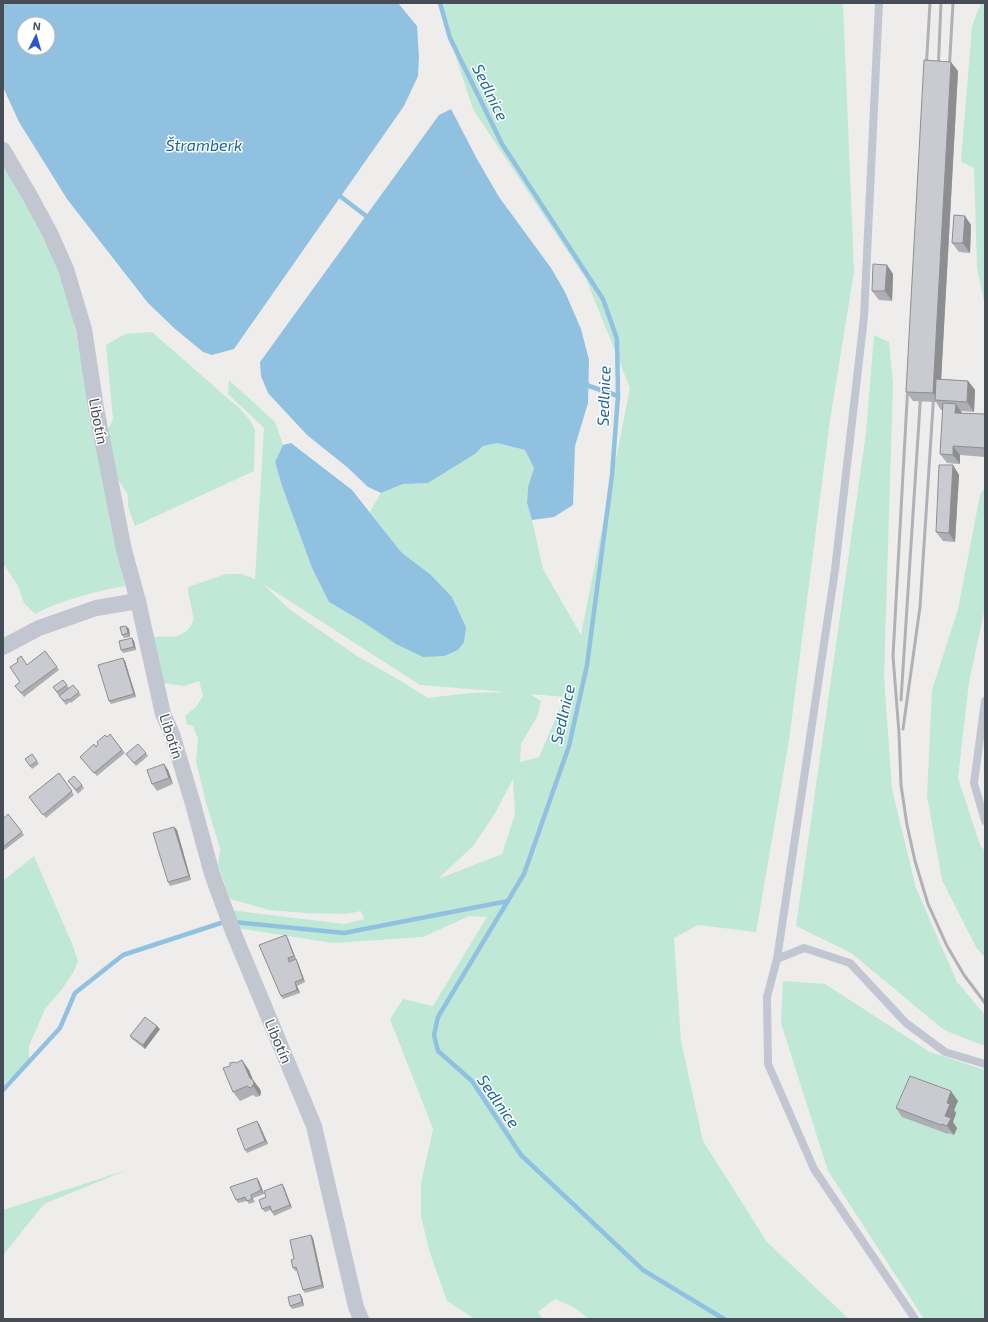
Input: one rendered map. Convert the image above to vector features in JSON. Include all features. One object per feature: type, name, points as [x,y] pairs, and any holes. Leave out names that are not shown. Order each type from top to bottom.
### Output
[{"type":"street","name":"Libotín","points":[[3,150],[50,233],[66,269],[84,329],[96,408],[124,550],[138,601],[164,714],[172,734],[212,874],[234,934],[314,1126],[356,1307],[361,1319]]},
{"type":"street","points":[[3,647],[39,628],[88,610],[138,601]]},
{"type":"lane","points":[[879,3],[863,325],[835,570],[777,959],[767,998],[768,1064],[814,1169],[915,1319]]},
{"type":"lane","points":[[985,701],[974,783],[985,821]]},
{"type":"lane","points":[[777,959],[804,948],[850,963],[906,1023],[945,1052],[985,1064]]},
{"type":"green space","points":[[438,3],[843,3],[854,272],[830,420],[789,741],[756,932],[698,925],[674,938],[681,1041],[703,1141],[767,1242],[849,1319],[589,1319],[573,1307],[555,1299],[538,1312],[543,1319],[475,1319],[447,1301],[429,1250],[421,1216],[421,1184],[433,1129],[390,1019],[403,999],[433,1006],[487,917],[469,916],[423,937],[333,943],[237,928],[230,910],[344,924],[364,919],[361,911],[346,914],[269,910],[230,899],[218,865],[220,849],[205,799],[196,761],[198,739],[193,726],[187,724],[185,716],[196,707],[203,696],[199,681],[184,686],[163,683],[153,638],[177,636],[185,632],[191,626],[193,618],[188,587],[226,574],[242,574],[255,579],[264,428],[228,394],[229,380],[275,422],[283,445],[275,462],[282,486],[312,568],[329,602],[363,622],[466,627],[452,597],[430,574],[402,553],[370,512],[381,493],[403,484],[428,483],[475,454],[483,446],[497,443],[525,450],[534,468],[528,487],[527,503],[543,569],[581,635],[630,388],[586,279],[473,109]],"holes":[[[263,584],[420,685],[506,692],[469,693],[428,698],[357,656],[289,609]],[[530,694],[565,697],[539,757],[520,762],[521,744],[538,715],[541,701]],[[513,779],[515,814],[502,854],[438,879],[473,846],[494,815]]]},
{"type":"green space","points":[[981,3],[985,3],[985,306],[977,268],[974,168],[961,162],[972,26]]},
{"type":"green space","points":[[3,162],[32,210],[53,257],[71,308],[125,586],[68,600],[35,614],[24,603],[18,586],[3,563]]},
{"type":"green space","points":[[152,332],[240,409],[250,420],[255,430],[254,471],[135,526],[128,507],[128,495],[112,470],[108,430],[113,419],[106,345],[125,334]]},
{"type":"green space","points":[[874,335],[889,342],[893,384],[884,677],[892,789],[916,888],[957,982],[985,1015],[985,1046],[944,1030],[851,953],[796,926],[866,433]]},
{"type":"green space","points":[[985,487],[985,608],[969,682],[958,778],[980,845],[985,851],[985,958],[976,947],[942,880],[927,796],[932,690],[958,609],[980,495]]},
{"type":"green space","points":[[34,856],[78,961],[74,971],[62,989],[45,1009],[29,1046],[29,1061],[3,1085],[3,881]]},
{"type":"green space","points":[[783,981],[825,984],[930,1052],[985,1070],[985,1319],[924,1319],[828,1171],[781,1023]]},
{"type":"green space","points":[[127,1170],[44,1204],[3,1255],[3,1210]]},
{"type":"water","name":"Štramberk","points":[[3,3],[398,3],[417,26],[419,57],[418,76],[404,106],[234,349],[212,355],[203,352],[174,328],[148,303],[67,199],[19,122],[3,87]]},
{"type":"water","points":[[451,109],[499,197],[551,268],[565,292],[581,329],[589,360],[588,403],[575,446],[573,505],[554,517],[532,520],[527,503],[528,487],[534,468],[525,450],[497,443],[483,446],[475,454],[428,483],[403,484],[381,493],[368,487],[347,467],[307,435],[268,393],[261,376],[260,362],[439,115]]},
{"type":"water","points":[[291,443],[352,490],[402,553],[430,574],[452,597],[466,627],[464,642],[458,650],[444,656],[423,657],[396,644],[329,602],[312,568],[282,486],[275,462],[283,445]]},
{"type":"building","points":[[924,60],[951,62],[933,393],[906,392]]},
{"type":"building","points":[[954,215],[965,216],[963,243],[952,243]]},
{"type":"building","points":[[873,264],[887,265],[885,291],[872,291]]},
{"type":"building","points":[[936,379],[968,381],[967,402],[935,400]]},
{"type":"building","points":[[943,403],[956,404],[955,413],[985,414],[985,448],[953,446],[953,455],[940,454]]},
{"type":"building","points":[[939,465],[953,465],[949,533],[936,532]]},
{"type":"building","points":[[126,626],[128,633],[122,635],[120,627]]},
{"type":"building","points":[[132,638],[134,647],[121,650],[119,641]]},
{"type":"building","points":[[45,651],[57,667],[21,693],[15,686],[20,682],[10,667],[18,662],[17,659],[21,656],[27,665]]},
{"type":"building","points":[[123,658],[134,694],[109,701],[98,665]]},
{"type":"building","points":[[63,680],[67,685],[57,692],[53,687]]},
{"type":"building","points":[[73,685],[79,692],[69,700],[64,701],[59,696]]},
{"type":"building","points":[[110,734],[122,750],[94,773],[80,757],[94,744],[96,747],[98,744],[97,742],[105,735],[107,737]]},
{"type":"building","points":[[138,744],[146,753],[134,763],[126,754]]},
{"type":"building","points":[[32,754],[37,761],[30,766],[25,759]]},
{"type":"building","points":[[164,764],[169,778],[152,784],[147,770]]},
{"type":"building","points":[[59,773],[72,791],[43,815],[29,797]]},
{"type":"building","points":[[74,776],[82,785],[76,790],[68,781]]},
{"type":"building","points":[[8,814],[22,832],[3,847],[3,819]]},
{"type":"building","points":[[174,827],[189,876],[168,882],[153,833]]},
{"type":"building","points":[[286,935],[294,956],[288,958],[289,962],[296,959],[303,979],[295,982],[297,990],[281,996],[259,945]]},
{"type":"building","points":[[145,1017],[157,1026],[143,1045],[130,1036]]},
{"type":"building","points":[[242,1060],[250,1078],[254,1083],[250,1088],[247,1086],[233,1092],[223,1068],[230,1066],[230,1063],[236,1063]]},
{"type":"building","points":[[910,1076],[951,1091],[947,1103],[950,1104],[945,1116],[951,1118],[947,1126],[896,1108]]},
{"type":"building","points":[[257,1121],[265,1141],[245,1150],[237,1129]]},
{"type":"building","points":[[257,1178],[261,1190],[251,1195],[252,1199],[247,1201],[245,1197],[236,1200],[230,1187]]},
{"type":"building","points":[[282,1184],[290,1205],[272,1212],[270,1206],[262,1209],[259,1200],[266,1197],[264,1191]]},
{"type":"building","points":[[311,1235],[322,1285],[303,1290],[296,1267],[293,1268],[291,1260],[294,1259],[290,1240]]},
{"type":"building","points":[[300,1294],[302,1302],[290,1306],[288,1297]]},
{"type":"waterway","name":"Sedlnice","points":[[440,3],[450,38],[502,144],[603,299],[617,339],[618,396],[612,475],[587,665],[569,746],[524,874],[438,1017],[434,1035],[438,1051],[472,1081],[521,1155],[643,1270],[724,1319]]},
{"type":"waterway","points":[[336,193],[370,219]]},
{"type":"waterway","points":[[584,382],[589,386],[618,396]]},
{"type":"waterway","points":[[234,922],[344,933],[508,901]]},
{"type":"waterway","points":[[3,1090],[60,1028],[75,993],[123,955],[227,921]]},
{"type":"railway","points":[[926,71],[930,3]]},
{"type":"railway","points":[[938,73],[941,3]]},
{"type":"railway","points":[[949,73],[953,3]]},
{"type":"railway","points":[[908,383],[893,656],[899,733],[901,785],[907,825],[915,861],[928,904],[947,946],[964,975],[985,1003]]},
{"type":"railway","points":[[901,700],[921,390]]},
{"type":"railway","points":[[903,729],[920,607],[934,391]]}]
